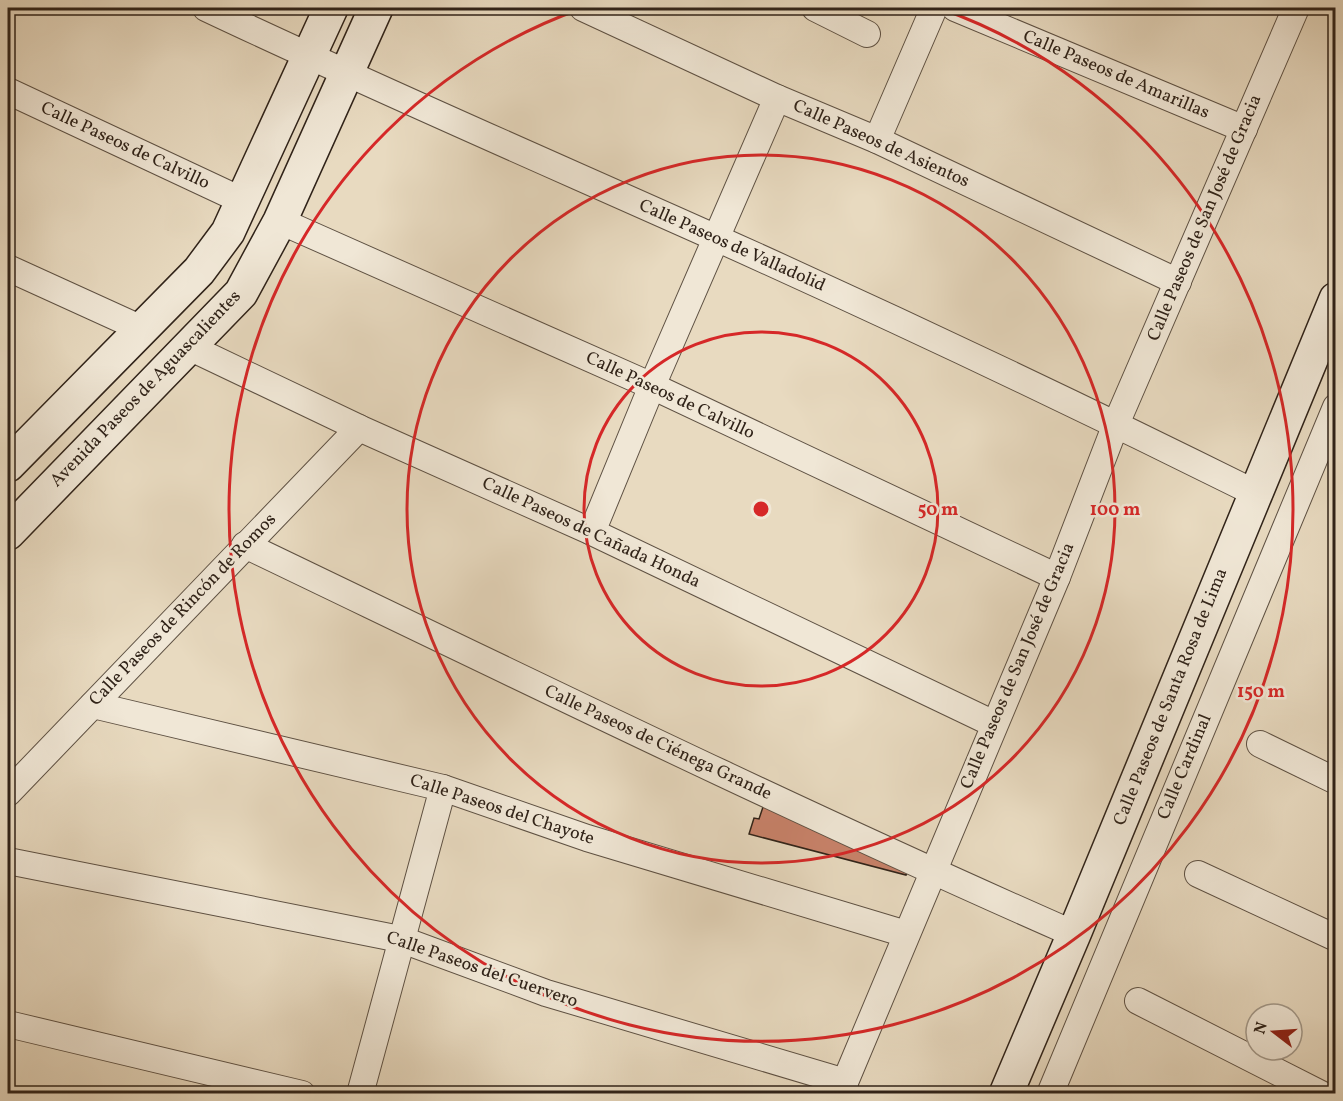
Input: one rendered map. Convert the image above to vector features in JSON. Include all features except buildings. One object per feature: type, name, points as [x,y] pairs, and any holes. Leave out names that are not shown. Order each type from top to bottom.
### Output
[{"type":"street","name":"Calle Paseos de Valladolid","points":[[206,8],[346,74],[717,238],[1116,424],[1255,493]]},
{"type":"street","points":[[8,465],[199,271],[228,232],[332,8]]},
{"type":"street","name":"Avenida Paseos de Aguascalientes","points":[[8,533],[241,292],[280,221],[376,8]]},
{"type":"street","name":"Calle Paseos de Asientos","points":[[583,8],[777,98],[877,140],[1178,282]]},
{"type":"street","points":[[815,8],[867,34]]},
{"type":"street","points":[[877,140],[934,8]]},
{"type":"street","name":"Calle Paseos de Amarillas","points":[[955,8],[1244,129]]},
{"type":"street","name":"Calle Paseos de San José de Gracia","points":[[842,1088],[1056,577],[1116,424],[1296,8]]},
{"type":"street","name":"Calle Paseos de Calvillo","points":[[8,91],[243,201]]},
{"type":"street","points":[[592,532],[652,386],[777,98]]},
{"type":"street","name":"Calle Paseos de Calvillo","points":[[280,221],[652,386],[1056,577]]},
{"type":"street","points":[[8,268],[142,329]]},
{"type":"street","name":"Calle Paseos de Santa Rosa de Lima","points":[[1006,1094],[1335,299]]},
{"type":"street","name":"Calle Paseos de Cañada Honda","points":[[187,346],[359,428],[592,532],[994,724]]},
{"type":"street","name":"Calle Cardinal","points":[[1050,1094],[1335,407]]},
{"type":"street","name":"Calle Paseos de Rincón de Romos","points":[[8,793],[359,428]]},
{"type":"street","name":"Calle Paseos de Ciénega Grande","points":[[245,546],[932,872],[1074,934]]},
{"type":"street","name":"Calle Paseos del Chayote","points":[[93,705],[443,788],[587,838],[906,934]]},
{"type":"street","points":[[1260,744],[1335,781]]},
{"type":"street","points":[[360,1094],[400,939],[443,788]]},
{"type":"street","name":"Calle Paseos del Cuervero","points":[[8,861],[400,939],[546,993],[842,1088]]},
{"type":"street","points":[[1198,874],[1335,938]]},
{"type":"street","points":[[1138,1001],[1321,1094]]},
{"type":"street","points":[[8,1024],[302,1094]]}]
